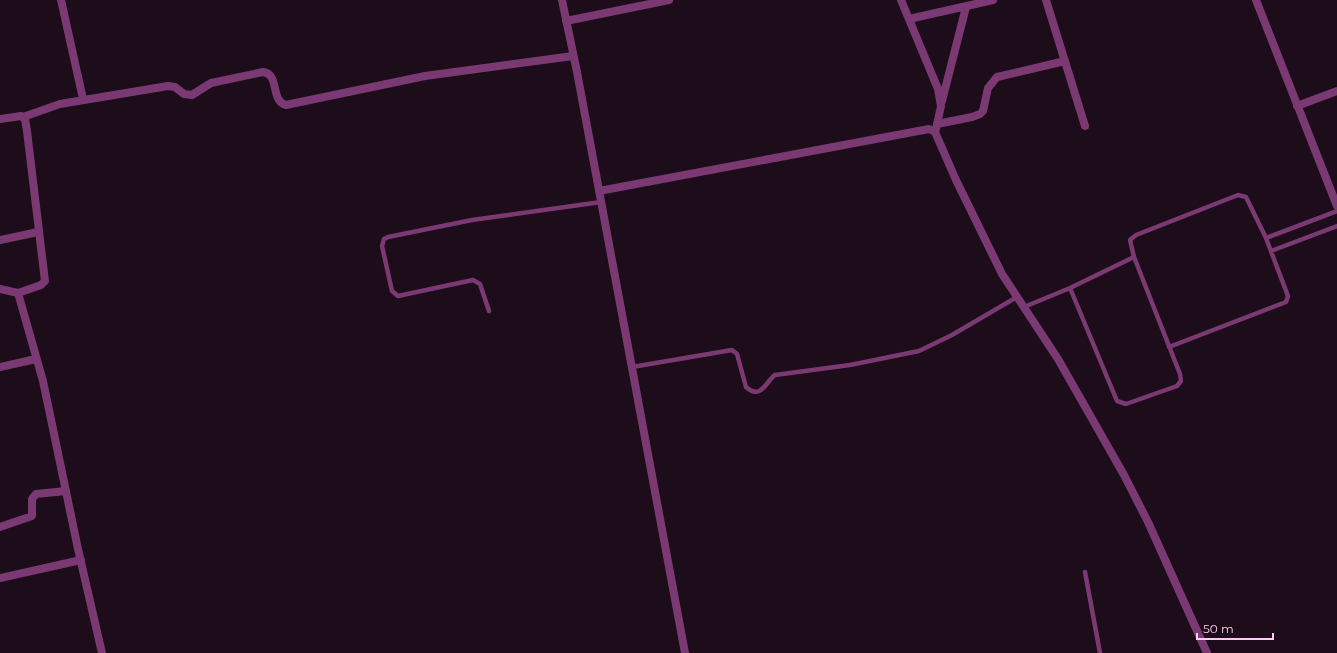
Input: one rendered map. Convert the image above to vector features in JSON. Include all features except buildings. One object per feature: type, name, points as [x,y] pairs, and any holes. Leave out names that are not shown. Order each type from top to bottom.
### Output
[{"type":"street","points":[[61,0],[83,99]]},
{"type":"street","points":[[562,0],[685,653]]},
{"type":"street","points":[[566,22],[669,0]]},
{"type":"street","points":[[901,0],[938,89],[941,106]]},
{"type":"street","points":[[909,18],[993,0]]},
{"type":"street","points":[[1046,0],[1085,126]]},
{"type":"street","points":[[1256,0],[1337,206]]},
{"type":"street","points":[[966,7],[936,128],[956,180],[1002,274],[1076,389],[1124,475],[1154,535],[1207,653]]},
{"type":"street","points":[[0,119],[18,116],[23,117],[50,106],[83,99],[171,86],[184,94],[192,95],[211,83],[263,72],[272,77],[280,102],[289,104],[425,76],[573,56]]},
{"type":"street","points":[[599,191],[936,128],[980,114],[983,111],[988,88],[997,77],[1065,61]]},
{"type":"street","points":[[1297,106],[1337,91]]},
{"type":"street","points":[[0,289],[18,293],[41,285],[45,281],[27,132],[23,117]]},
{"type":"street","points":[[0,240],[38,232]]},
{"type":"street","points":[[18,293],[43,381],[102,653]]},
{"type":"street","points":[[0,367],[36,359]]},
{"type":"street","points":[[0,527],[32,516],[32,499],[36,494],[66,491]]},
{"type":"street","points":[[0,578],[81,560]]},
{"type":"lane","points":[[1070,288],[1113,396],[1120,404],[1126,404],[1179,384],[1181,378],[1134,257],[1130,240],[1136,235],[1243,194],[1250,201],[1266,238],[1288,296],[1286,302],[1169,346]]},
{"type":"lane","points":[[489,311],[480,284],[473,280],[398,296],[395,295],[392,291],[382,246],[384,239],[472,220],[601,202]]},
{"type":"lane","points":[[1266,238],[1337,211]]},
{"type":"lane","points":[[1271,251],[1337,226]]},
{"type":"lane","points":[[1024,308],[1070,288],[1134,257]]},
{"type":"lane","points":[[632,367],[732,350],[736,354],[746,387],[753,391],[766,387],[775,375],[850,365],[919,350],[952,335],[1017,297]]},
{"type":"lane","points":[[1085,572],[1100,653]]}]
